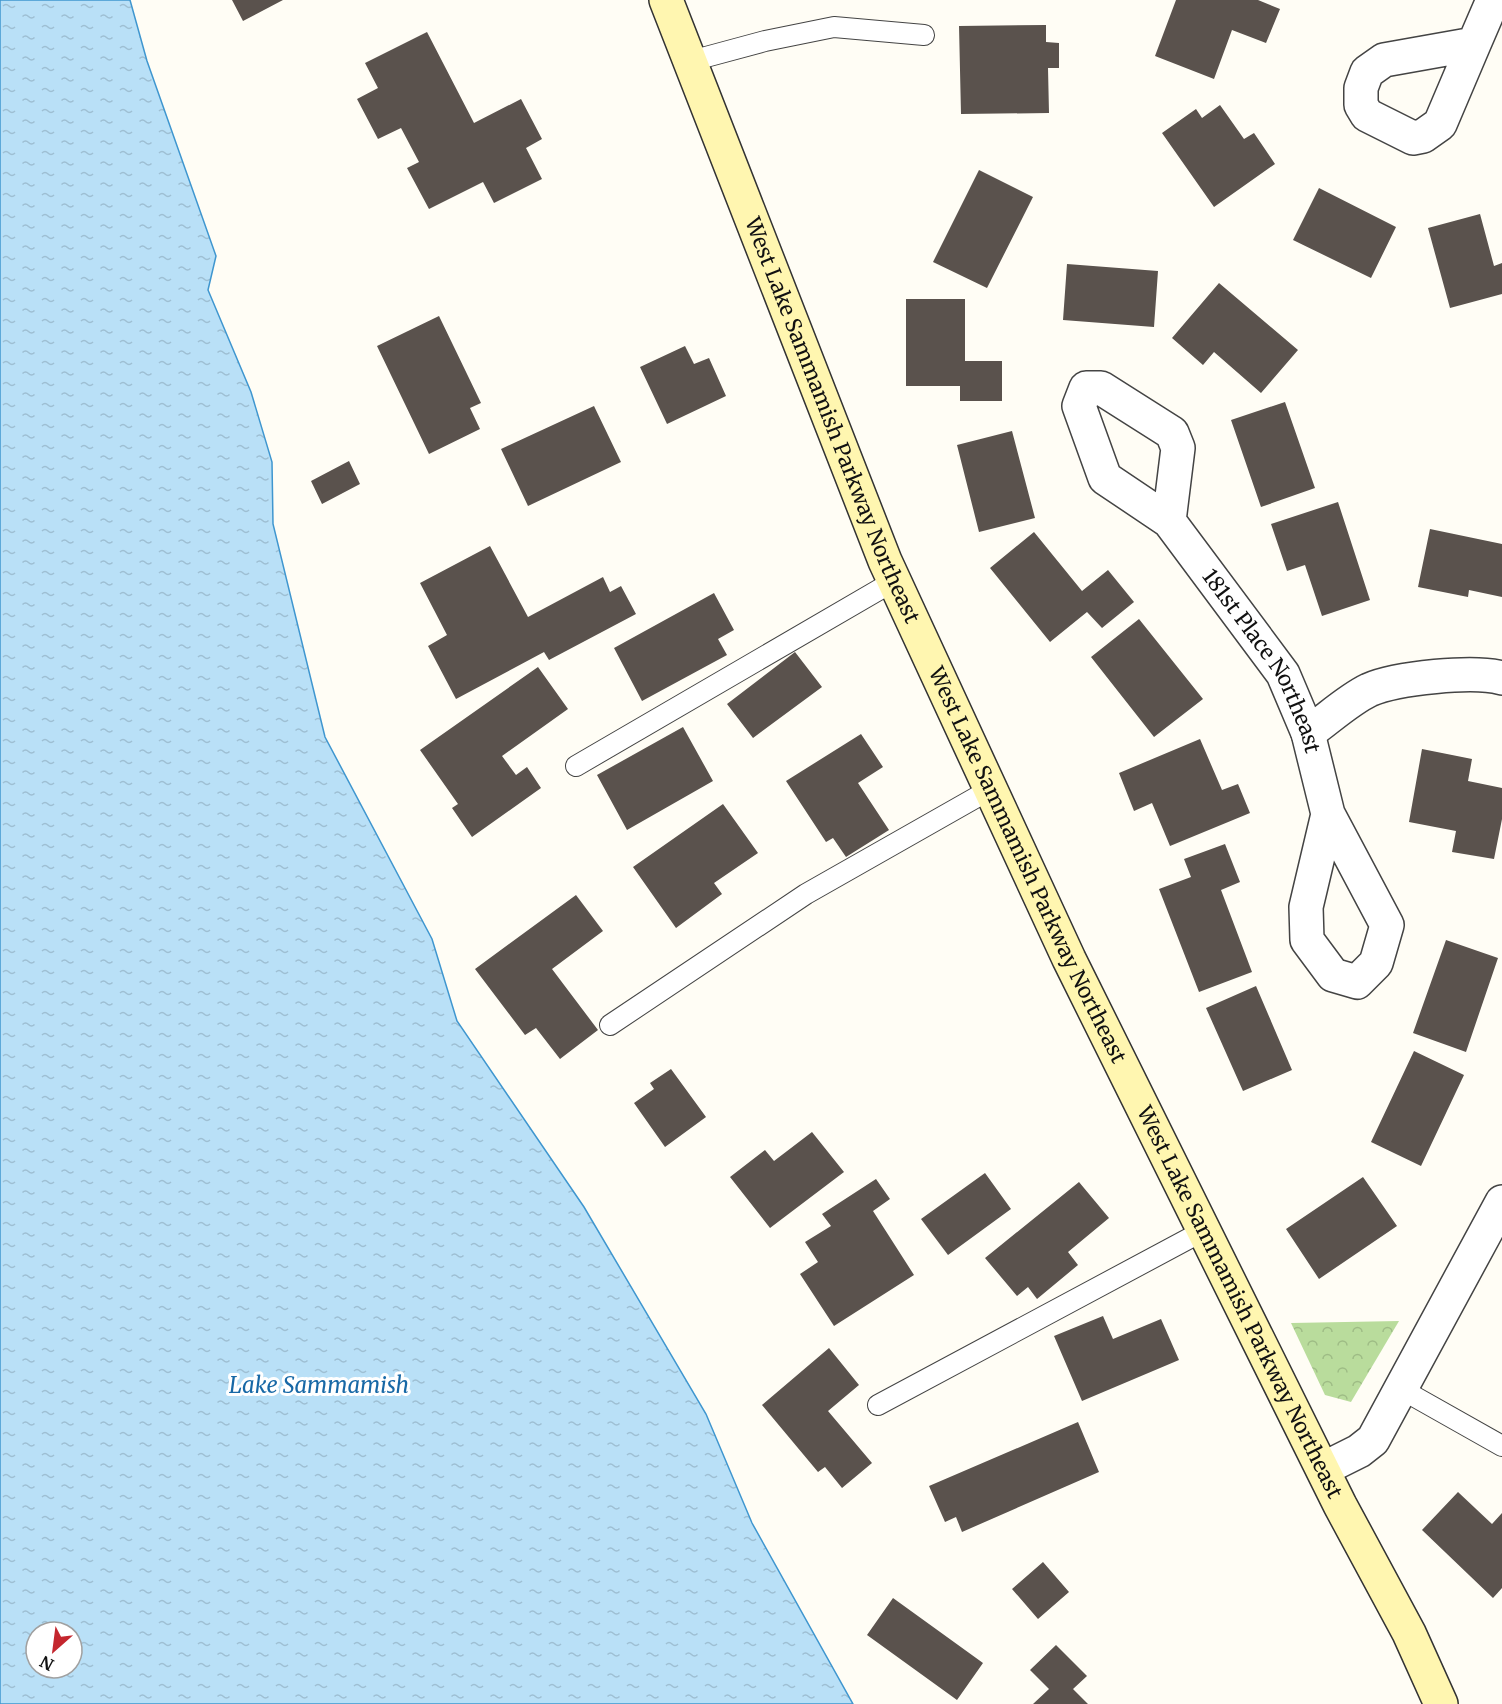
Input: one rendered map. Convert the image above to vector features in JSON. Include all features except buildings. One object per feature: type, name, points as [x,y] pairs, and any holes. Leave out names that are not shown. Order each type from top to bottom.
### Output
[{"type":"main road","name":"West Lake Sammamish Parkway Northeast","points":[[666,0],[894,581],[1069,959],[1203,1231],[1408,1633],[1441,1704]]},
{"type":"street","points":[[1474,44],[1493,0]]},
{"type":"street","name":"181st Place Northeast","points":[[1168,521],[1283,674],[1308,733],[1328,814]]},
{"type":"street","points":[[1308,733],[1369,690],[1434,676],[1489,674],[1502,678]]},
{"type":"street","points":[[1323,1469],[1359,1451],[1372,1440],[1502,1202]]},
{"type":"lane","points":[[691,61],[765,41],[834,27],[924,35]]},
{"type":"lane","points":[[576,766],[894,581]]},
{"type":"lane","points":[[610,1025],[806,894],[991,789]]},
{"type":"lane","points":[[878,1405],[1203,1231]]},
{"type":"lane","points":[[1401,1389],[1502,1446]]},
{"type":"green space","points":[[1399,1321],[1351,1402],[1325,1395],[1291,1323]]},
{"type":"water","name":"Lake Sammamish","points":[[0,0],[130,0],[147,61],[216,256],[208,290],[251,392],[272,462],[273,524],[325,737],[432,939],[457,1021],[584,1207],[706,1414],[752,1523],[853,1704],[0,1704]]}]
